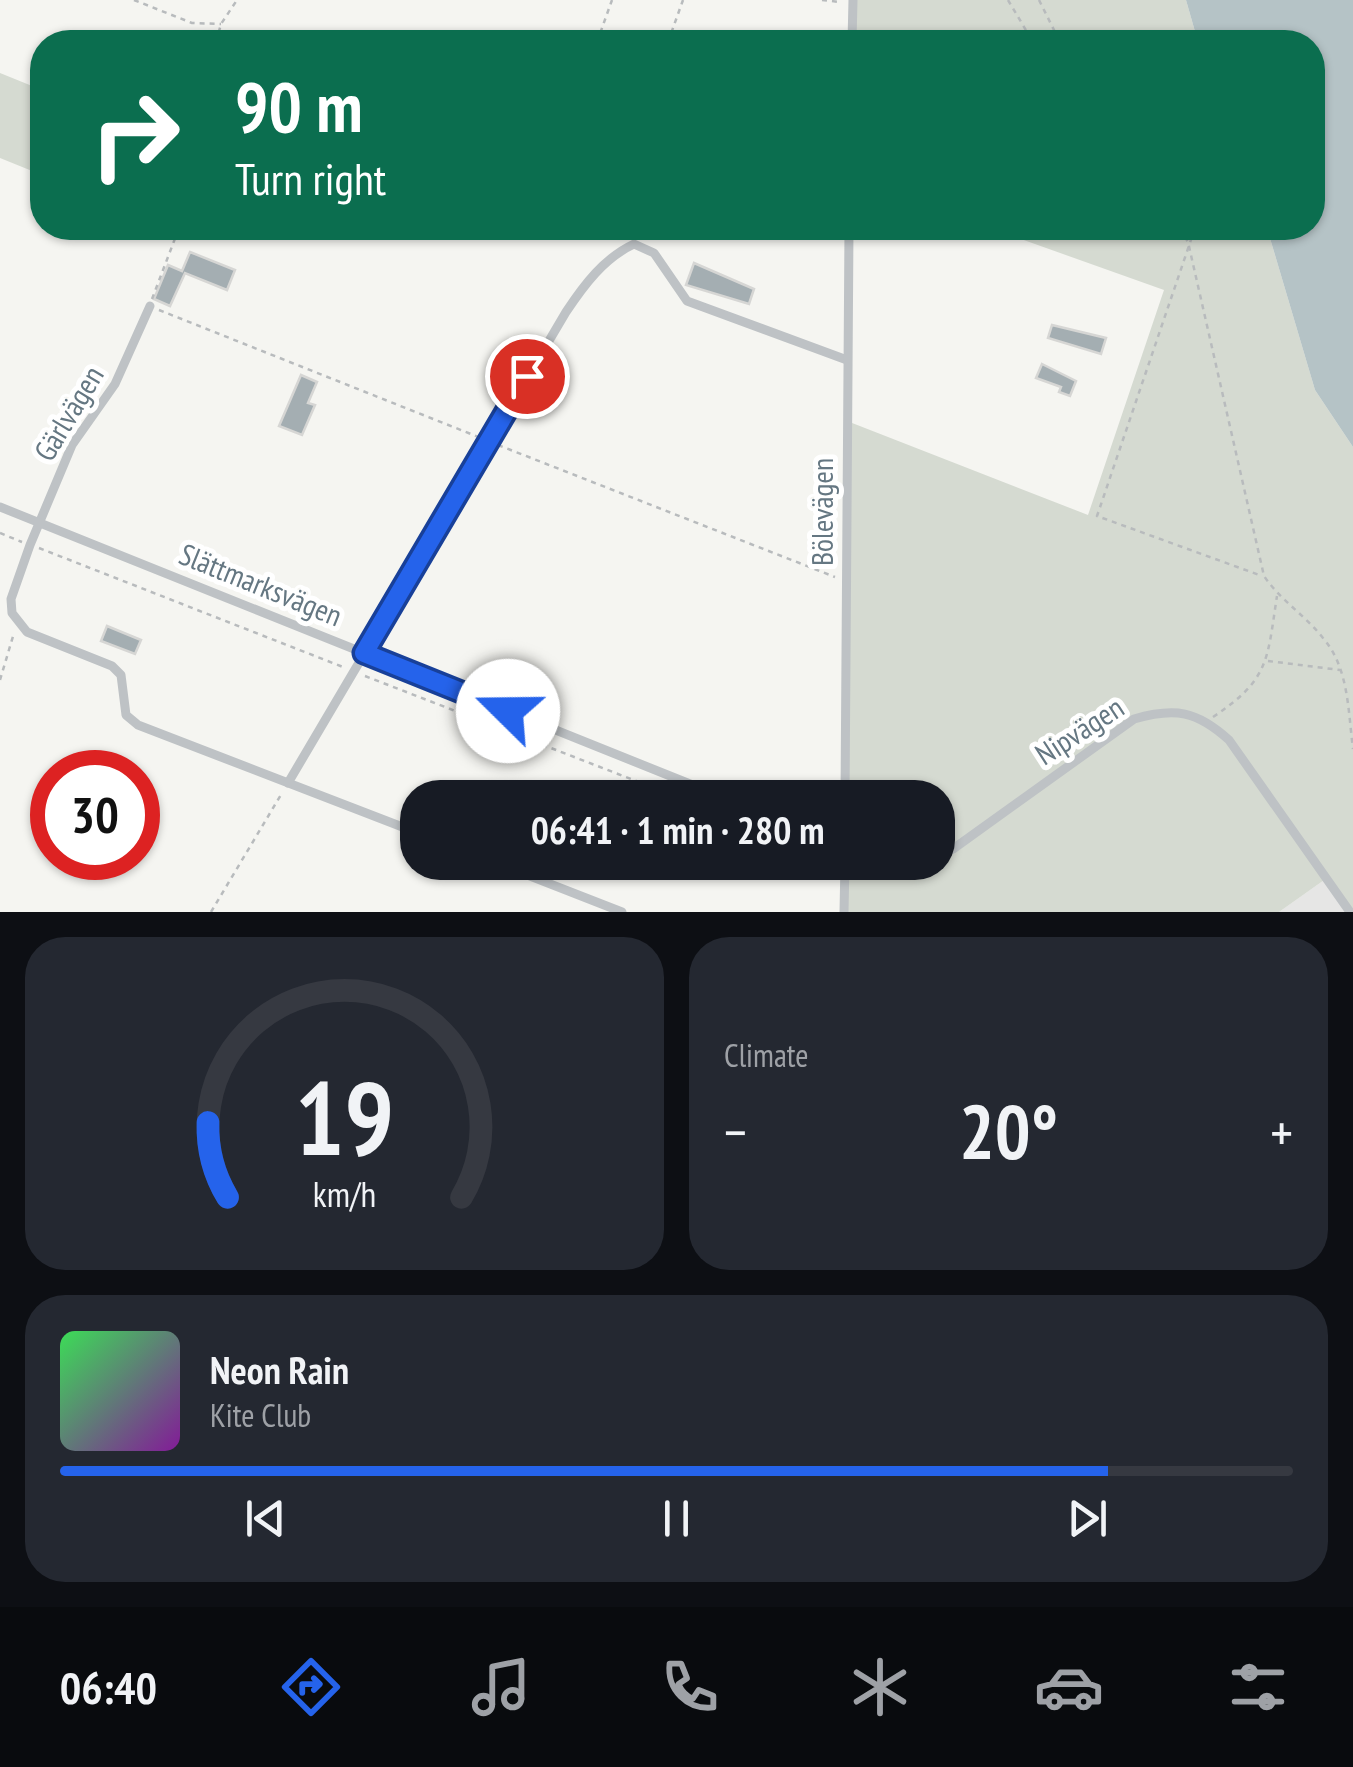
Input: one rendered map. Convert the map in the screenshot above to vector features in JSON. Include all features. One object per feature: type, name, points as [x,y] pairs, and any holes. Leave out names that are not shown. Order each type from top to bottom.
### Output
[{"type":"street","points":[[852,30],[853,1]]},
{"type":"street","name":"Bölevägen","points":[[845,780],[849,240]]},
{"type":"street","points":[[288,783],[566,312],[588,279],[622,250],[634,244],[654,253],[673,287],[687,301],[847,360]]},
{"type":"street","name":"Gärlvägen","points":[[17,623],[12,599],[38,521],[72,445],[115,384],[150,306]]},
{"type":"street","name":"Slättmarksvägen","points":[[0,507],[680,780]]},
{"type":"street","points":[[17,623],[26,632],[112,666],[121,674],[126,715],[138,726],[400,826]]},
{"type":"street","name":"Nipvägen","points":[[955,847],[1134,719],[1162,711],[1188,712],[1208,721]]},
{"type":"street","points":[[1208,721],[1229,740],[1350,912]]},
{"type":"street","points":[[540,880],[622,912]]},
{"type":"street","points":[[844,880],[844,912]]},
{"type":"path","points":[[134,0],[192,23],[221,24]]},
{"type":"path","points":[[219,30],[236,0]]},
{"type":"path","points":[[601,30],[612,0]]},
{"type":"path","points":[[672,30],[682,0]]},
{"type":"path","points":[[822,0],[853,1]]},
{"type":"path","points":[[1008,0],[1026,30]]},
{"type":"path","points":[[1039,0],[1054,30]]},
{"type":"path","points":[[150,306],[175,240]]},
{"type":"path","points":[[1188,242],[1097,516],[1264,576]]},
{"type":"path","points":[[1188,242],[1264,576],[1277,596],[1323,637],[1342,670],[1353,749]]},
{"type":"path","points":[[0,533],[634,780]]},
{"type":"path","points":[[1208,721],[1248,694],[1267,661],[1277,596]]},
{"type":"path","points":[[0,680],[17,623]]},
{"type":"path","points":[[1267,661],[1342,670]]},
{"type":"path","points":[[211,912],[288,783]]},
{"type":"shaded area","points":[[853,0],[1186,0],[1195,30],[852,30]]},
{"type":"shaded area","points":[[1186,0],[1353,0],[1353,447],[1315,390],[1271,240],[1325,240],[1325,30],[1195,30]]},
{"type":"shaded area","points":[[0,73],[30,85],[30,170],[0,158]]},
{"type":"shaded area","points":[[1024,240],[1271,240],[1315,390],[1353,447],[1353,912],[1327,878],[1279,912],[844,912],[845,880],[955,880],[955,780],[845,780],[847,421],[1088,515],[1164,290]]},
{"type":"shaded area","points":[[1327,878],[1350,912],[1279,912]]},
{"type":"building","points":[[190,252],[235,270],[227,290],[185,273],[170,306],[154,299],[168,265],[182,271]]},
{"type":"building","points":[[694,263],[754,289],[749,304],[686,285]]},
{"type":"building","points":[[1052,325],[1106,338],[1101,354],[1048,338]]},
{"type":"building","points":[[1042,364],[1076,381],[1070,396],[1059,392],[1061,387],[1036,378]]},
{"type":"building","points":[[301,375],[317,382],[308,403],[315,405],[302,435],[279,426]]},
{"type":"building","points":[[107,626],[141,640],[135,654],[101,641]]},
{"type":"route","points":[[508,711],[364,653],[527,376]]}]
